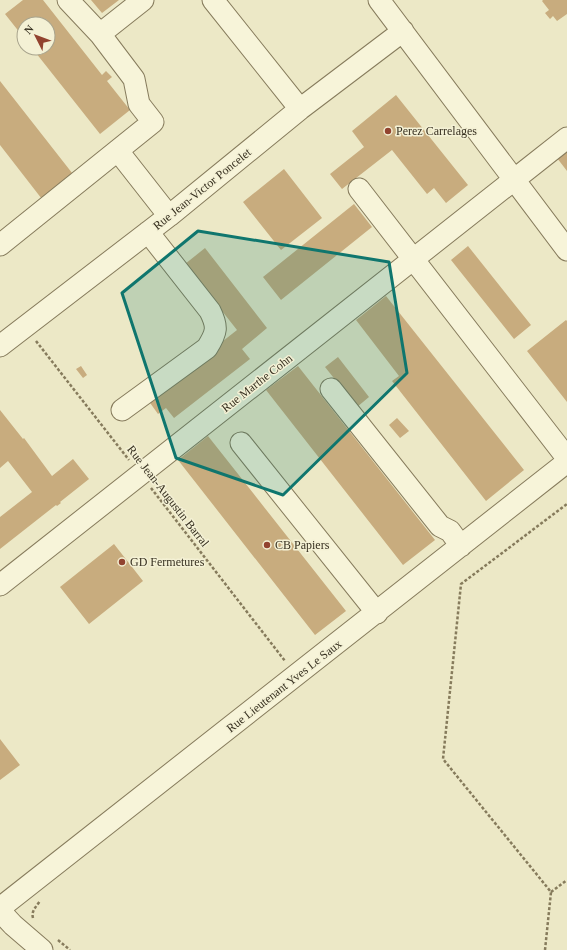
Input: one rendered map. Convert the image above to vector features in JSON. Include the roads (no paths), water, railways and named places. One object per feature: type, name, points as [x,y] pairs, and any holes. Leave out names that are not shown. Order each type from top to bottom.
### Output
[{"type":"street","points":[[0,245],[154,122],[138,104],[134,79],[100,34],[68,0]]},
{"type":"street","points":[[100,34],[143,0]]},
{"type":"street","points":[[214,0],[300,109]]},
{"type":"street","points":[[379,0],[403,30],[513,181],[567,250]]},
{"type":"street","name":"Rue Jean-Victor Poncelet","points":[[0,346],[169,216],[300,109],[403,30]]},
{"type":"street","name":"Rue Marthe Cohn","points":[[0,585],[567,138]]},
{"type":"street","points":[[118,151],[169,216]]},
{"type":"street","points":[[359,189],[567,458]]},
{"type":"street","points":[[122,410],[207,348],[214,337],[216,325],[210,311],[148,232]]},
{"type":"street","points":[[331,389],[440,526],[450,530],[461,546]]},
{"type":"street","points":[[241,443],[377,613]]},
{"type":"street","name":"Rue Lieutenant Yves Le Saux","points":[[0,910],[567,462]]},
{"type":"street","points":[[0,910],[13,925],[47,942]]},
{"type":"place","name":"Perez Carrelages","points":[[388,131]]},
{"type":"place","name":"CB Papiers","points":[[267,545]]},
{"type":"place","name":"GD Fermetures","points":[[122,562]]}]
